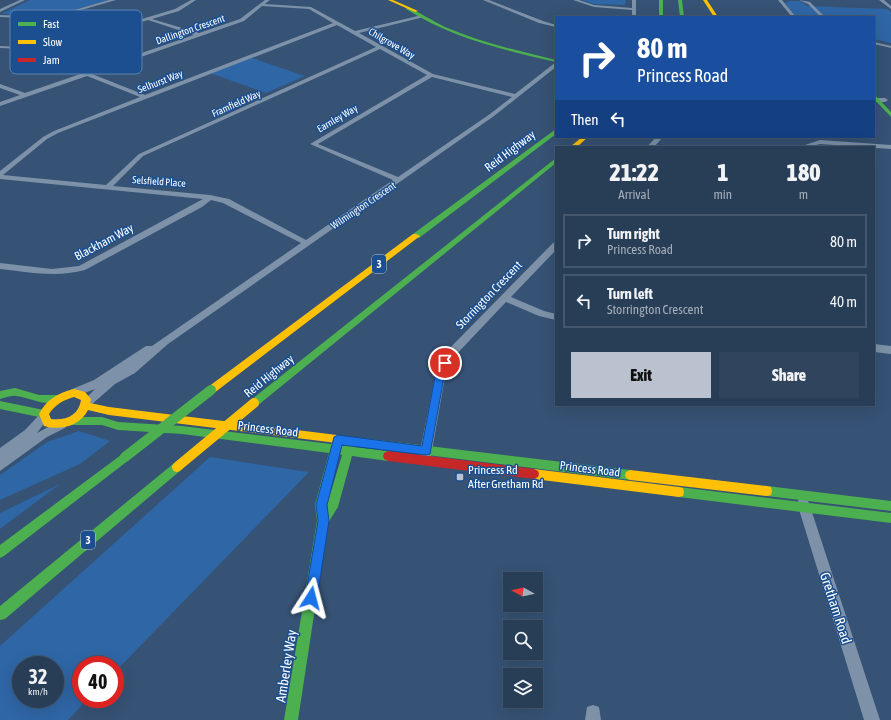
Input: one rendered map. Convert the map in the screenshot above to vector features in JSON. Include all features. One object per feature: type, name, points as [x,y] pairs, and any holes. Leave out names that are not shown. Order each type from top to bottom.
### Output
[{"type":"main road","points":[[390,0],[420,16],[499,48],[555,62]]},
{"type":"main road","points":[[661,0],[661,16]]},
{"type":"main road","points":[[680,0],[682,16]]},
{"type":"main road","points":[[701,0],[710,16]]},
{"type":"main road","points":[[705,0],[715,16]]},
{"type":"main road","points":[[878,98],[891,115]]},
{"type":"main road","name":"Reid Highway","points":[[0,552],[211,390],[555,132]]},
{"type":"main road","points":[[574,146],[584,138]]},
{"type":"main road","name":"Reid Highway","points":[[0,614],[254,403],[555,161]]},
{"type":"main road","points":[[0,395],[15,392],[39,399],[59,398],[74,393],[82,395],[87,404],[81,414],[66,423],[48,423],[44,416],[26,409],[0,406]]},
{"type":"main road","points":[[44,416],[49,405],[59,398]]},
{"type":"main road","name":"Princess Road","points":[[87,404],[108,411],[143,416],[351,441],[425,455],[802,502],[891,518]]},
{"type":"main road","name":"Princess Road","points":[[66,423],[102,421],[118,426],[182,430],[334,450],[425,455],[802,502],[891,506]]},
{"type":"main road","name":"Amberley Way","points":[[291,720],[323,521],[321,505],[334,450],[338,440]]},
{"type":"main road","name":"Amberley Way","points":[[323,521],[332,507],[346,451],[351,441]]},
{"type":"street","points":[[0,11],[23,0]]},
{"type":"street","points":[[78,10],[114,0]]},
{"type":"street","points":[[142,21],[181,8],[194,0]]},
{"type":"street","name":"Dallington Crescent","points":[[142,55],[246,19],[268,0]]},
{"type":"street","points":[[485,0],[541,22],[555,26]]},
{"type":"street","points":[[575,0],[594,6],[634,9]]},
{"type":"street","points":[[634,0],[634,16]]},
{"type":"street","points":[[780,0],[793,16]]},
{"type":"street","points":[[801,0],[809,3],[822,16]]},
{"type":"street","points":[[881,0],[891,8]]},
{"type":"street","points":[[6,2],[18,2]]},
{"type":"street","points":[[885,3],[891,4]]},
{"type":"street","name":"Chilgrove Way","points":[[262,5],[310,8],[357,32],[380,47],[431,75],[516,96]]},
{"type":"street","points":[[0,16],[10,16]]},
{"type":"street","points":[[357,32],[420,16]]},
{"type":"street","points":[[148,19],[199,35]]},
{"type":"street","name":"Selhurst Way","points":[[0,175],[45,138],[144,97],[337,23]]},
{"type":"street","points":[[875,43],[891,47]]},
{"type":"street","points":[[0,47],[10,47]]},
{"type":"street","name":"Framfield Way","points":[[108,187],[141,155],[380,47]]},
{"type":"street","name":"Wilmington Crescent","points":[[87,404],[111,381],[131,370],[165,341],[492,115],[555,63]]},
{"type":"street","points":[[88,74],[144,97]]},
{"type":"street","name":"Dallington Crescent","points":[[0,104],[88,74]]},
{"type":"street","name":"Earnley Way","points":[[399,180],[313,144],[431,75]]},
{"type":"street","points":[[0,86],[25,95]]},
{"type":"street","points":[[651,146],[659,138]]},
{"type":"street","points":[[806,146],[820,142],[891,147]]},
{"type":"street","name":"Selsfield Place","points":[[0,175],[210,196],[226,201],[306,243]]},
{"type":"street","name":"Blackham Way","points":[[0,266],[56,272],[69,272],[82,268],[199,205],[210,196]]},
{"type":"street","name":"Storrington Crescent","points":[[425,455],[440,377],[445,363],[454,350],[555,246]]},
{"type":"street","points":[[505,298],[542,314],[555,317]]},
{"type":"street","name":"Wilmington Crescent","points":[[74,393],[98,383],[138,356],[165,341]]},
{"type":"street","points":[[875,348],[891,350]]},
{"type":"street","points":[[0,455],[29,433],[44,416]]},
{"type":"street","points":[[0,466],[43,434],[66,423]]},
{"type":"street","name":"Gretham Road","points":[[802,502],[872,720]]},
{"type":"shaded area","points":[[30,0],[109,0],[73,10],[10,10],[10,14],[1,14]]},
{"type":"shaded area","points":[[582,0],[626,0],[625,5],[594,4]]},
{"type":"shaded area","points":[[790,1],[800,1],[807,6],[887,9],[891,12],[891,43],[875,39],[875,16],[795,16],[785,3]]},
{"type":"shaded area","points":[[249,57],[305,76],[266,93],[210,73]]},
{"type":"shaded area","points":[[79,431],[110,441],[80,464],[0,500],[0,475],[47,442]]},
{"type":"shaded area","points":[[210,457],[309,472],[124,663],[124,656],[72,656],[72,708],[79,708],[68,720],[0,720],[0,646]]},
{"type":"shaded area","points":[[60,484],[0,529],[0,513]]},
{"type":"traffic: fast","points":[[661,0],[661,16]]},
{"type":"traffic: fast","points":[[680,0],[682,16]]},
{"type":"traffic: fast","points":[[407,8],[460,35],[498,47],[555,61]]},
{"type":"traffic: fast","points":[[875,97],[891,115]]},
{"type":"traffic: fast","points":[[416,236],[555,132]]},
{"type":"traffic: fast","points":[[254,403],[555,161]]},
{"type":"traffic: fast","points":[[125,457],[211,390]]},
{"type":"traffic: fast","points":[[0,395],[15,392],[39,399],[59,398]]},
{"type":"traffic: fast","points":[[0,405],[44,414]]},
{"type":"traffic: fast","points":[[72,421],[102,421],[118,426],[182,430],[388,456]]},
{"type":"traffic: fast","points":[[345,440],[630,475]]},
{"type":"traffic: fast","points":[[291,720],[323,521],[321,505],[337,441]]},
{"type":"traffic: fast","points":[[323,521],[332,507],[350,443]]},
{"type":"traffic: fast","points":[[0,552],[125,457]]},
{"type":"traffic: fast","points":[[0,614],[177,467]]},
{"type":"traffic: fast","points":[[767,491],[891,506]]},
{"type":"traffic: fast","points":[[679,492],[891,518]]},
{"type":"traffic: slow","points":[[390,0],[416,11]]},
{"type":"traffic: slow","points":[[705,0],[715,16]]},
{"type":"traffic: slow","points":[[574,146],[584,138]]},
{"type":"traffic: slow","points":[[211,390],[416,236]]},
{"type":"traffic: slow","points":[[74,393],[82,395],[86,399],[82,412],[73,420],[61,424],[48,423],[44,414],[46,409],[53,402],[74,393]]},
{"type":"traffic: slow","points":[[177,467],[254,403]]},
{"type":"traffic: slow","points":[[86,406],[109,411],[345,440]]},
{"type":"traffic: slow","points":[[534,474],[679,492]]},
{"type":"traffic: slow","points":[[630,475],[767,491]]},
{"type":"traffic: jam","points":[[388,456],[534,474]]},
{"type":"place","name":"Princess Rd After Gretham Rd","points":[[460,477]]},
{"type":"route","points":[[311,598],[323,521],[321,505],[329,469],[338,440],[426,451],[440,377],[445,363]]}]
